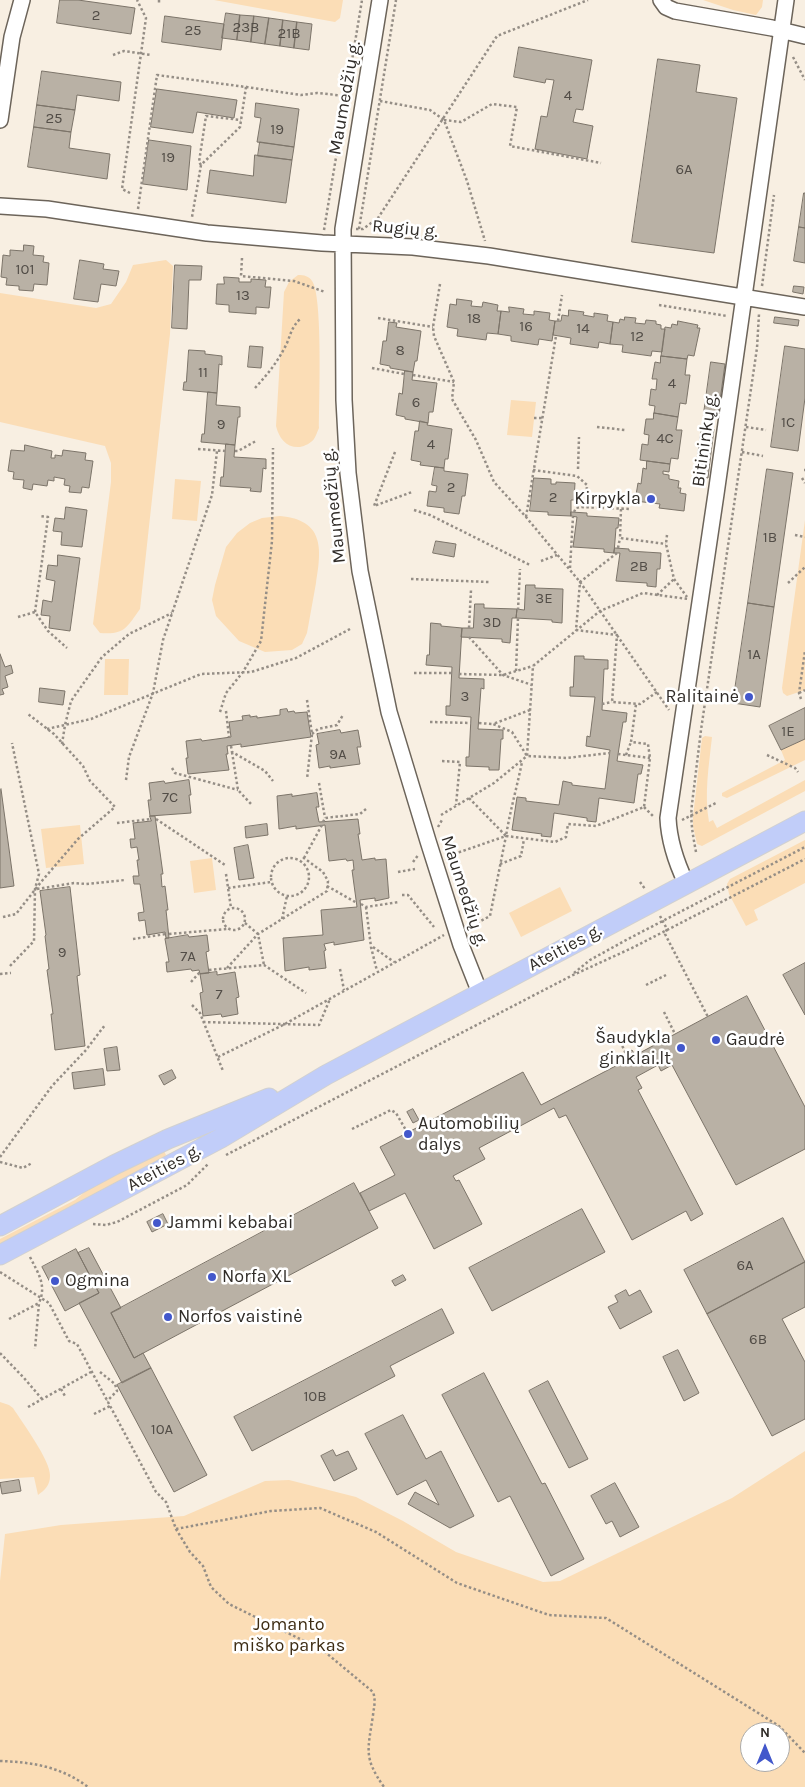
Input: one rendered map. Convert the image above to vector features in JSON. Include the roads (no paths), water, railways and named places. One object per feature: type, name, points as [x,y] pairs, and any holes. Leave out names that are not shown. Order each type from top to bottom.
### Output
[{"type":"main road","name":"Ateities g.","points":[[0,1255],[220,1138],[326,1075],[805,821]]},
{"type":"main road","name":"Ateities g.","points":[[0,1226],[114,1165],[168,1139],[326,1075]]},
{"type":"main road","points":[[168,1139],[175,1162]]},
{"type":"street","points":[[0,120],[12,37],[22,0]]},
{"type":"street","name":"Maumedžių g.","points":[[380,0],[345,206],[342,243],[345,418],[348,474],[360,571],[389,712],[419,815],[456,930],[480,993]]},
{"type":"street","points":[[661,0],[666,7],[675,11],[805,36]]},
{"type":"street","name":"Bitininkų g.","points":[[686,883],[662,823],[668,818],[745,298],[786,0]]},
{"type":"street","name":"Rugių g.","points":[[0,206],[47,210],[207,233],[413,247],[489,256],[805,307]]},
{"type":"place","name":"Kirpykla","points":[[651,499]]},
{"type":"place","name":"Ralitainė","points":[[749,697]]},
{"type":"place","name":"Gaudrė","points":[[716,1040]]},
{"type":"place","name":"Šaudykla ginklai.lt","points":[[681,1048]]},
{"type":"place","name":"Automobilių dalys","points":[[408,1134]]},
{"type":"place","name":"Jammi kebabai","points":[[157,1223]]},
{"type":"place","name":"Norfa XL","points":[[212,1277]]},
{"type":"place","name":"Ogmina","points":[[55,1281]]},
{"type":"place","name":"Norfos vaistinė","points":[[168,1317]]},
{"type":"park label","name":"Jomanto miško parkas","points":[[289,1635]]}]
